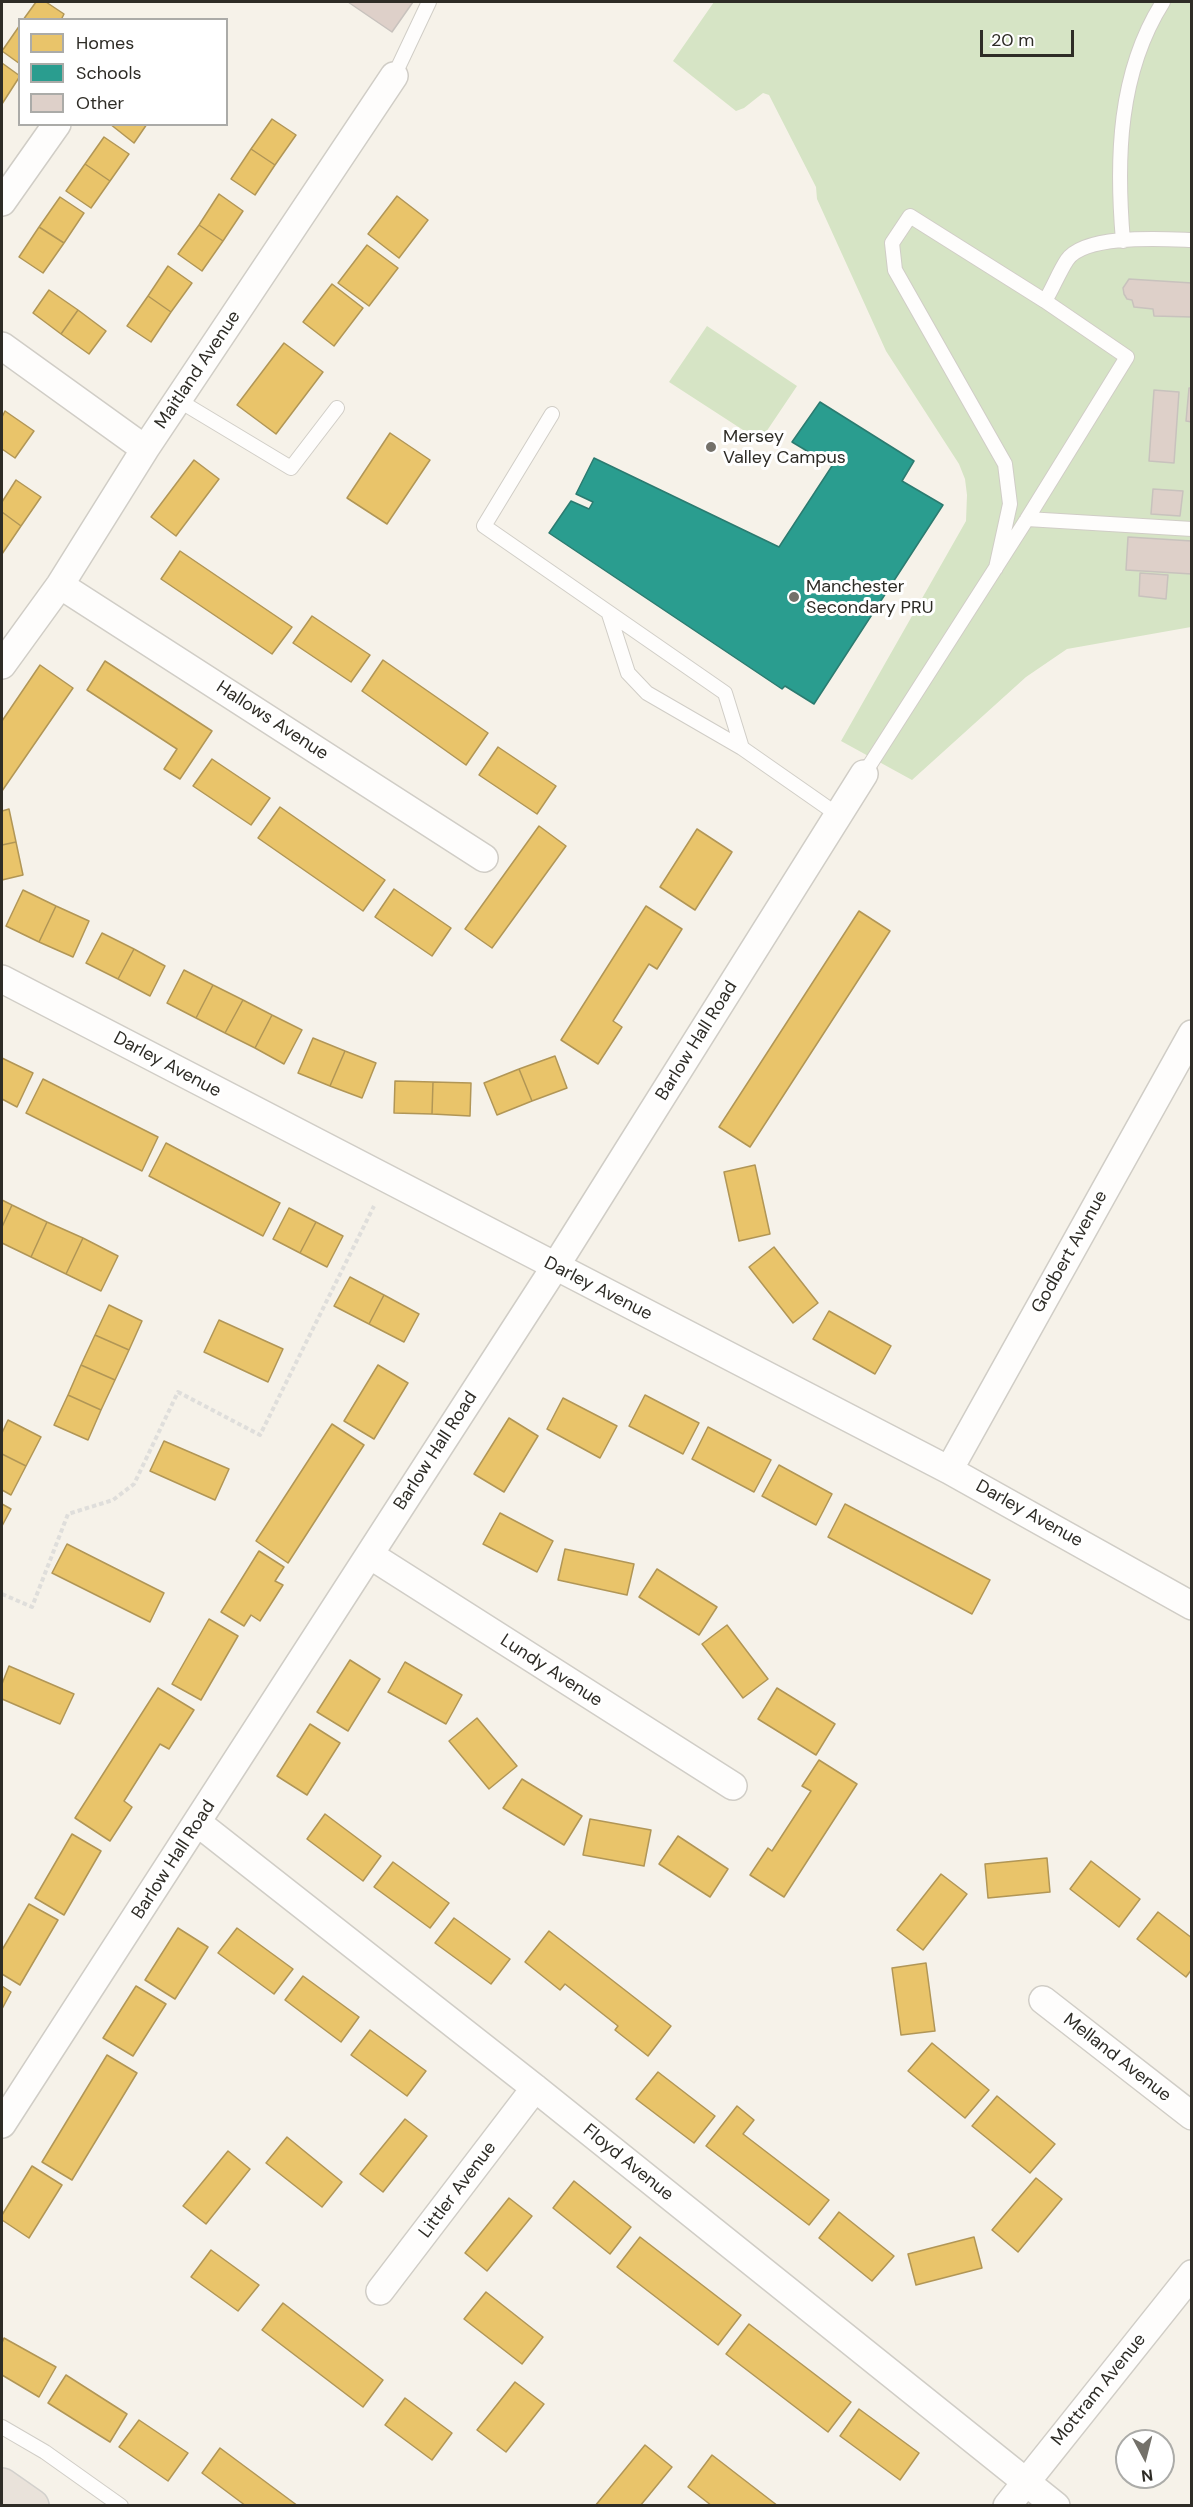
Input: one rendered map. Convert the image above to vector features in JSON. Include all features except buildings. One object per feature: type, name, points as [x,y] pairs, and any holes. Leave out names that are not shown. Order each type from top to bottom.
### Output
[{"type":"main road","points":[[2,2485],[32,2505]]},
{"type":"street","name":"Maitland Avenue","points":[[2,665],[60,585],[178,400],[394,76]]},
{"type":"street","points":[[2,202],[56,126]]},
{"type":"street","points":[[2,346],[146,449]]},
{"type":"street","name":"Hallows Avenue","points":[[60,585],[484,858]]},
{"type":"street","name":"Barlow Hall Road","points":[[2,2124],[555,1267],[864,774]]},
{"type":"street","name":"Darley Avenue","points":[[2,979],[949,1470],[1191,1606]]},
{"type":"street","name":"Godbert Avenue","points":[[949,1470],[1191,1034]]},
{"type":"street","name":"Lundy Avenue","points":[[370,1555],[733,1786]]},
{"type":"street","name":"Floyd Avenue","points":[[198,1823],[535,2088],[1056,2505]]},
{"type":"street","name":"Melland Avenue","points":[[1043,2000],[1191,2115]]},
{"type":"street","name":"Littler Avenue","points":[[380,2292],[535,2088]]},
{"type":"street","name":"Mottram Avenue","points":[[1007,2505],[1191,2274]]},
{"type":"lane","points":[[394,76],[429,2]]},
{"type":"lane","points":[[1123,241],[1120,155],[1125,104],[1133,66],[1149,24],[1163,2]]},
{"type":"lane","points":[[864,774],[1028,519],[1126,357],[1045,301],[910,216],[892,243],[895,270],[1005,464],[1011,504],[996,568]]},
{"type":"lane","points":[[1045,301],[1067,259],[1084,246],[1123,241],[1191,240]]},
{"type":"lane","points":[[178,400],[291,468],[337,408]]},
{"type":"lane","points":[[552,414],[484,526],[725,693],[742,748]]},
{"type":"lane","points":[[1028,519],[1191,529]]},
{"type":"lane","points":[[609,614],[628,673],[646,693],[742,748],[838,815]]},
{"type":"lane","points":[[2,2427],[45,2452],[121,2505]]},
{"type":"path","points":[[2,1594],[32,1607],[68,1514],[113,1500],[134,1484],[178,1392],[260,1435],[387,1180]]},
{"type":"green space","points":[[714,2],[1191,2],[1191,627],[1067,649],[1026,677],[912,780],[841,741],[966,521],[965,479],[959,464],[886,351],[817,199],[816,187],[769,95],[763,93],[744,108],[736,111],[673,61]]},
{"type":"green space","points":[[707,326],[797,386],[760,441],[669,382]]},
{"type":"place","name":"Mersey Valley Campus","points":[[711,447]]},
{"type":"place","name":"Manchester Secondary PRU","points":[[794,597]]}]
